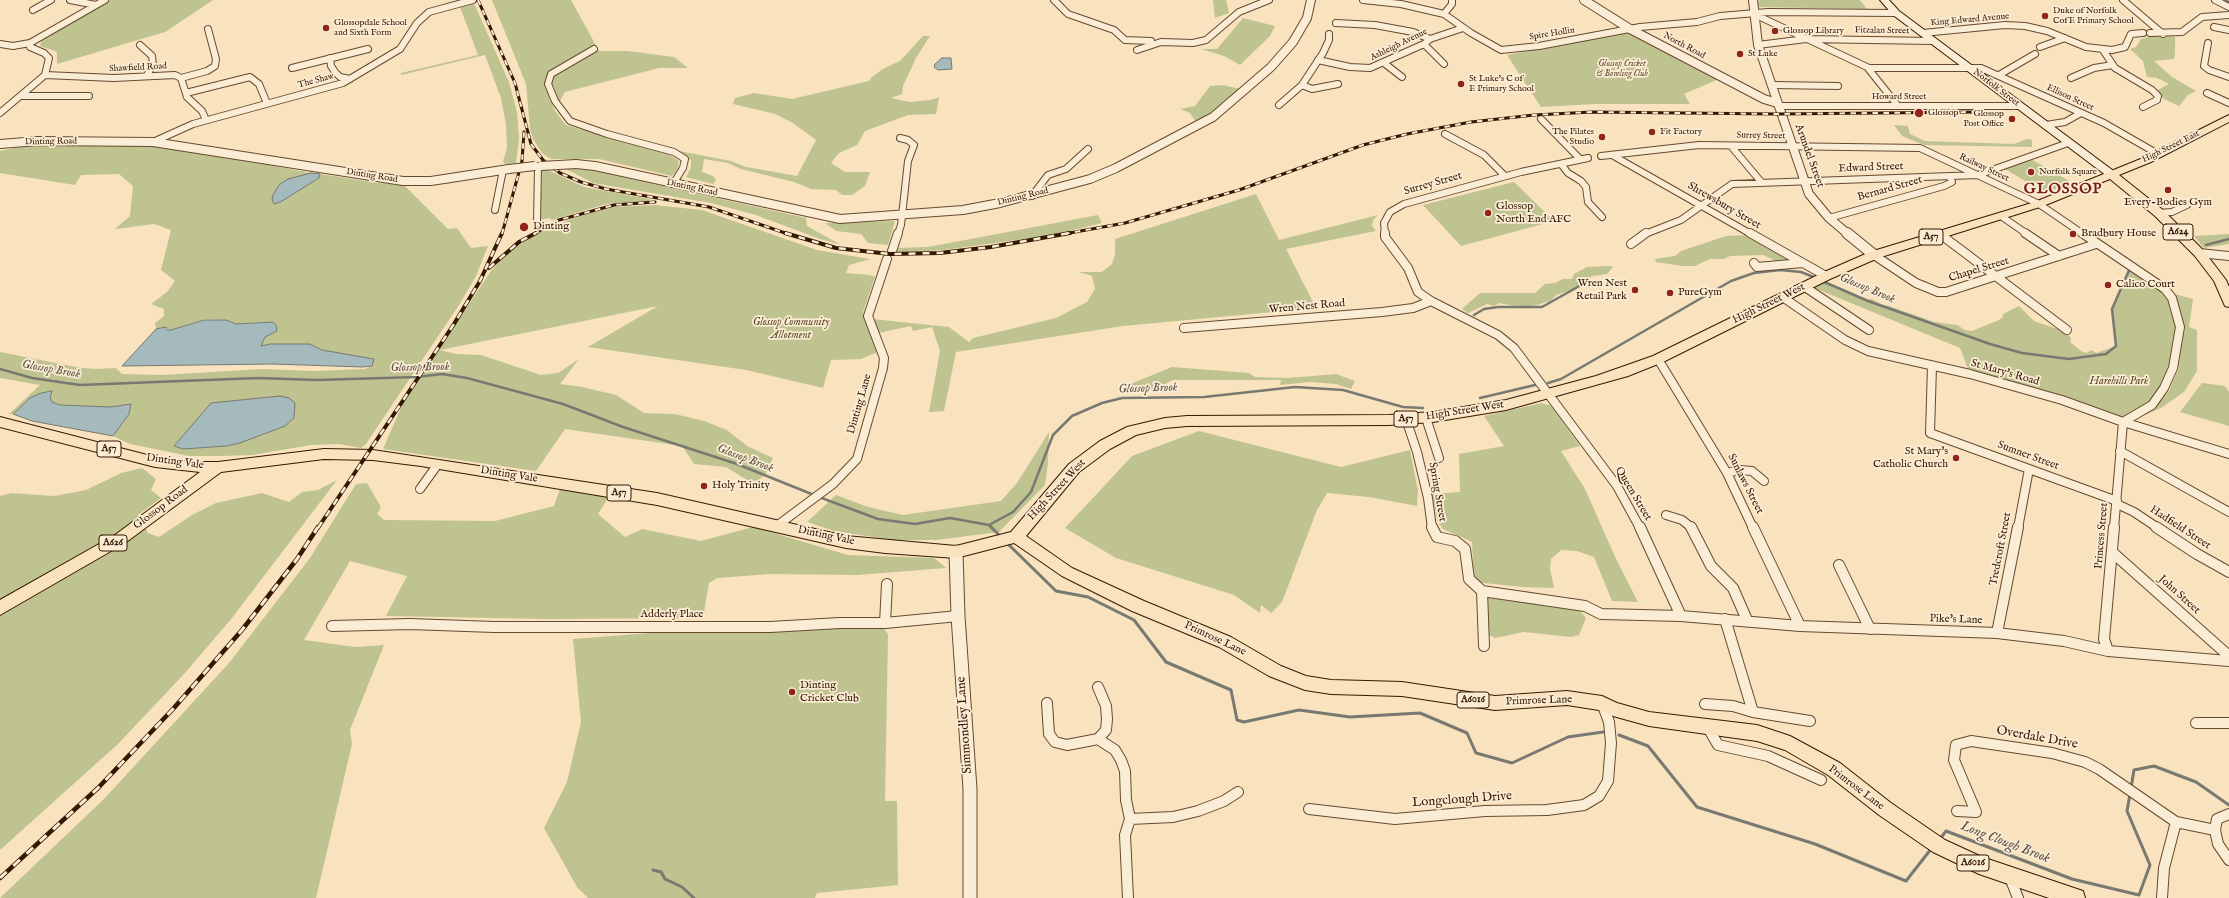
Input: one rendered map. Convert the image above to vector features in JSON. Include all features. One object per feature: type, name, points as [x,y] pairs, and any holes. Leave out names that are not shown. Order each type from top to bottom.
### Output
[{"type":"main road","name":"Norfolk Street","points":[[1884,0],[1896,13],[2111,174]]},
{"type":"main road","name":"High Street East","points":[[2111,174],[2158,154],[2229,118]]},
{"type":"main road","name":"High Street West","points":[[1016,537],[1058,485],[1083,460],[1116,439],[1148,426],[1187,421],[1426,418],[1506,405],[1623,373],[1658,359],[1784,298],[1815,281],[1874,255],[2039,204],[2111,174]]},
{"type":"main road","name":"A624","points":[[2111,174],[2159,213],[2199,253],[2220,280],[2229,302]]},
{"type":"main road","name":"Dinting Vale","points":[[0,422],[155,462],[192,467],[218,467],[292,457],[330,454],[373,455],[438,464],[658,499],[778,525],[846,542],[956,552],[1016,537]]},
{"type":"main road","name":"Glossop Road","points":[[0,608],[120,539],[218,467]]},
{"type":"main road","name":"Primrose Lane","points":[[1016,537],[1041,556],[1066,572],[1138,606],[1224,642],[1276,671],[1305,683],[1331,687],[1402,689],[1495,703],[1567,698],[1602,703],[1613,709],[1649,719],[1757,733],[1790,744],[1834,769],[1885,810],[1935,843],[1979,866],[2009,875]]},
{"type":"main road","name":"A6016","points":[[2009,875],[2076,898]]},
{"type":"street","points":[[33,10],[51,0]]},
{"type":"street","points":[[70,0],[96,5]]},
{"type":"street","points":[[0,44],[13,46],[30,43],[105,0]]},
{"type":"street","name":"The Shaw","points":[[153,142],[180,128],[206,120],[330,88],[350,79],[367,67],[400,50],[424,15],[435,10],[472,0]]},
{"type":"street","points":[[1054,0],[1068,14],[1114,30],[1125,40],[1193,43],[1206,40],[1239,12],[1269,0]]},
{"type":"street","name":"Dinting Road","points":[[0,144],[38,141],[153,142],[188,146],[403,181],[431,180],[538,166],[576,164],[595,166],[840,219],[902,216],[963,210],[1032,196],[1090,178],[1116,168],[1213,117],[1271,67],[1293,42],[1307,18],[1311,0]]},
{"type":"street","name":"Spire Hollin","points":[[1363,0],[1401,4],[1444,14],[1454,19],[1463,28],[1501,50],[1572,41],[1630,29],[1753,13],[1896,13]]},
{"type":"street","points":[[1444,14],[1452,4],[1452,0]]},
{"type":"street","name":"North Road","points":[[1584,0],[1630,29],[1779,106]]},
{"type":"street","name":"Arundel Street","points":[[1753,0],[1753,13],[1758,45],[1809,194],[1829,218],[1874,255]]},
{"type":"street","points":[[2123,0],[2163,34]]},
{"type":"street","points":[[2215,0],[2229,7]]},
{"type":"street","points":[[1753,13],[1869,68],[1898,106]]},
{"type":"street","points":[[2150,33],[2163,34],[2182,32],[2206,16],[2229,15]]},
{"type":"street","points":[[1336,23],[1375,25],[1413,32],[1430,39]]},
{"type":"street","name":"King Edward Avenue","points":[[1923,33],[2014,25],[2037,28],[2086,47],[2103,50],[2121,49],[2125,47],[2128,37],[2131,34],[2143,32]]},
{"type":"street","points":[[2214,27],[2229,30]]},
{"type":"street","name":"Ashleigh Avenue","points":[[1318,60],[1361,69],[1370,68],[1384,63],[1391,57],[1424,44],[1430,39],[1463,28]]},
{"type":"street","points":[[181,78],[207,71],[215,66],[216,59],[208,30]]},
{"type":"street","points":[[1280,105],[1302,85],[1329,40],[1330,34]]},
{"type":"street","points":[[2040,47],[2065,38]]},
{"type":"street","name":"Fitzalan Street","points":[[1758,45],[1806,39],[1933,41]]},
{"type":"street","points":[[1137,50],[1161,42]]},
{"type":"street","points":[[0,114],[4,107],[23,96],[45,75],[49,58],[44,53],[30,47],[30,43]]},
{"type":"street","points":[[2208,43],[2204,66],[2209,70],[2229,77]]},
{"type":"street","points":[[1424,44],[1444,64]]},
{"type":"street","points":[[140,45],[141,48],[150,52],[153,61],[152,69],[147,75]]},
{"type":"street","points":[[292,68],[368,48]]},
{"type":"street","points":[[594,49],[551,74],[548,84],[558,107],[570,121],[607,134],[674,152],[685,159],[683,168],[673,184]]},
{"type":"street","points":[[2103,50],[2112,65],[2152,90],[2158,96],[2156,100],[2143,107]]},
{"type":"street","points":[[2000,75],[2035,54]]},
{"type":"street","points":[[330,58],[331,66],[335,72],[345,79],[350,79]]},
{"type":"street","points":[[1384,63],[1402,77]]},
{"type":"street","points":[[2071,78],[2080,76],[2094,68],[2112,65]]},
{"type":"street","name":"Ellison Street","points":[[1869,68],[1981,68],[2000,75],[2133,138],[2158,154]]},
{"type":"street","name":"Shawfield Road","points":[[45,75],[114,78],[169,75],[181,78],[186,93],[202,111],[206,120]]},
{"type":"street","points":[[186,93],[250,77],[258,84],[265,95],[266,101]]},
{"type":"street","points":[[1302,85],[1312,89],[1338,84]]},
{"type":"street","points":[[1772,85],[1838,86]]},
{"type":"street","points":[[2207,94],[2229,103]]},
{"type":"street","points":[[23,96],[89,96]]},
{"type":"street","name":"Howard Street","points":[[1779,106],[2020,106]]},
{"type":"street","points":[[2046,125],[2065,122],[2081,113]]},
{"type":"street","points":[[1541,119],[1580,159]]},
{"type":"street","points":[[1445,134],[1484,155],[1505,176]]},
{"type":"street","points":[[892,251],[902,216],[908,161],[914,145],[908,140],[900,138]]},
{"type":"street","points":[[1978,175],[2068,143]]},
{"type":"street","name":"Surrey Street","points":[[1601,156],[1699,146],[1920,148]]},
{"type":"street","points":[[1731,146],[1762,182]]},
{"type":"street","name":"Railway Street","points":[[1920,148],[2039,204],[2121,261],[2165,289],[2172,298],[2180,327],[2173,368],[2164,388],[2152,405],[2123,422]]},
{"type":"street","points":[[1032,196],[1048,175],[1066,169],[1088,149]]},
{"type":"street","name":"Shrewsbury Street","points":[[1612,155],[1802,263],[1815,281],[1869,330]]},
{"type":"street","name":"Surrey Street","points":[[1547,394],[1509,343],[1498,335],[1431,301],[1418,292],[1408,268],[1385,237],[1384,223],[1390,212],[1411,201],[1505,176],[1588,158]]},
{"type":"street","points":[[1561,164],[1568,173],[1581,181],[1586,187],[1588,202],[1602,217]]},
{"type":"street","points":[[537,223],[538,166]]},
{"type":"street","points":[[495,210],[506,170]]},
{"type":"street","name":"Edward Street","points":[[1631,244],[1649,231],[1681,220],[1732,184],[1978,175]]},
{"type":"street","name":"Bernard Street","points":[[1829,218],[1944,186],[1952,182],[1950,177]]},
{"type":"street","points":[[1592,206],[1602,204]]},
{"type":"street","points":[[2159,213],[2172,212],[2187,205]]},
{"type":"street","points":[[2001,216],[2059,256]]},
{"type":"street","points":[[1940,234],[2067,330]]},
{"type":"street","name":"Chapel Street","points":[[1874,255],[1916,283],[1938,292],[1956,290],[2096,244]]},
{"type":"street","points":[[2199,253],[2229,256]]},
{"type":"street","name":"Dinting Lane","points":[[778,525],[827,488],[857,459],[868,416],[883,368],[884,358],[868,316],[887,259]]},
{"type":"street","points":[[1754,263],[1757,267],[1802,263]]},
{"type":"street","name":"St Mary's Road","points":[[1784,298],[1855,345],[1898,359],[1970,374],[2062,400],[2123,422],[2229,454]]},
{"type":"street","name":"Wren Nest Road","points":[[1184,328],[1382,312],[1413,308],[1431,301]]},
{"type":"street","name":"Sunlaws Street","points":[[1658,359],[1696,419],[1727,473],[1800,626]]},
{"type":"street","name":"Sumner Street","points":[[1932,366],[1930,433],[2117,502]]},
{"type":"street","name":"Queen Street","points":[[1547,394],[1617,486],[1638,523],[1681,616]]},
{"type":"street","points":[[1426,418],[1439,458]]},
{"type":"street","name":"Spring Street","points":[[1406,419],[1417,452],[1428,498],[1432,530],[1437,537],[1455,541],[1465,549],[1469,579],[1482,591]]},
{"type":"street","name":"Princess Street","points":[[2108,651],[2104,639],[2123,422]]},
{"type":"street","points":[[2120,451],[2229,512]]},
{"type":"street","points":[[420,489],[438,464]]},
{"type":"street","name":"Tredcroft Street","points":[[1997,633],[2029,469]]},
{"type":"street","points":[[1727,473],[1739,470],[1752,471],[1764,481]]},
{"type":"street","name":"Hadfield Street","points":[[2117,502],[2197,554],[2229,572]]},
{"type":"street","points":[[1666,515],[1682,520],[1690,525],[1711,566],[1733,588],[1747,620]]},
{"type":"street","name":"Simmondley Lane","points":[[956,552],[958,616],[970,788],[970,898]]},
{"type":"street","name":"John Street","points":[[2112,552],[2229,656]]},
{"type":"street","points":[[1837,564],[1870,629]]},
{"type":"street","points":[[885,623],[887,584]]},
{"type":"street","points":[[1482,591],[1484,646]]},
{"type":"street","name":"Pike's Lane","points":[[1482,591],[1585,606],[1601,614],[1681,616],[1747,620],[1800,626],[1997,633],[2064,641],[2108,651],[2229,661]]},
{"type":"street","name":"Adderly Place","points":[[332,626],[387,624],[556,628],[770,627],[840,623],[885,623],[958,616]]},
{"type":"street","points":[[1725,619],[1753,712]]},
{"type":"street","points":[[1047,703],[1049,734],[1055,742],[1067,745],[1083,743],[1098,738],[1106,730],[1106,706],[1098,687]]},
{"type":"street","name":"Longclough Drive","points":[[1309,809],[1395,819],[1485,811],[1547,810],[1584,805],[1599,796],[1608,781],[1611,743],[1610,722],[1602,703]]},
{"type":"street","points":[[1705,704],[1733,706],[1753,712],[1810,721]]},
{"type":"street","points":[[2196,723],[2229,723]]},
{"type":"street","points":[[1707,726],[1718,745],[1768,756],[1821,780]]},
{"type":"street","points":[[1098,738],[1115,750],[1125,771],[1126,800],[1130,820],[1125,835],[1128,898]]},
{"type":"street","name":"Overdale Drive","points":[[1957,811],[1969,813],[1976,812],[1954,760],[1953,752],[1956,745],[1962,742],[2000,745],[2065,756],[2085,762],[2123,785],[2176,822],[2215,830]]},
{"type":"street","points":[[1130,820],[1173,817],[1198,811],[1224,802],[1238,792]]},
{"type":"street","points":[[2226,815],[2217,819],[2215,830],[2218,844],[2229,860]]},
{"type":"street","points":[[2162,898],[2162,882],[2176,822]]},
{"type":"street","points":[[2009,875],[2018,898]]},
{"type":"green space","points":[[110,0],[213,0],[165,32],[57,64],[57,52],[40,46],[41,42],[49,35]]},
{"type":"green space","points":[[492,0],[571,0],[599,51],[627,51],[674,57],[688,68],[659,68],[565,92],[559,103],[549,97],[555,111],[566,125],[670,155],[679,161],[678,168],[672,176],[599,159],[551,159],[542,153],[533,139],[530,129],[526,84]]},
{"type":"green space","points":[[1213,0],[1226,0],[1229,13],[1215,18]]},
{"type":"green space","points":[[1759,0],[1860,0],[1867,9],[1757,7]]},
{"type":"green space","points":[[473,1],[509,82],[517,112],[519,139],[516,163],[505,164],[503,161],[507,148],[506,124],[501,98],[485,55],[401,75],[401,73],[478,55],[459,4]]},
{"type":"green space","points":[[1243,18],[1275,26],[1270,36],[1240,65],[1224,56],[1201,49],[1217,49]]},
{"type":"green space","name":"Glossop Cricket & Bowling Club","points":[[1625,32],[1634,34],[1719,79],[1684,94],[1690,104],[1596,104],[1541,107],[1507,55]]},
{"type":"green space","points":[[2156,35],[2175,37],[2175,53],[2174,59],[2154,61],[2172,77],[2196,91],[2188,95],[2179,106],[2164,99],[2156,91],[2169,84],[2157,78],[2147,77],[2143,61],[2130,49],[2136,47],[2141,39]]},
{"type":"green space","points":[[923,36],[930,36],[916,58],[903,86],[902,94],[891,98],[910,102],[931,100],[939,97],[936,114],[908,115],[865,131],[857,145],[839,153],[831,163],[845,172],[870,172],[865,186],[852,195],[842,195],[836,190],[811,189],[794,182],[741,169],[728,163],[704,159],[702,172],[713,176],[716,180],[713,184],[686,177],[691,168],[691,160],[679,151],[731,161],[746,167],[797,176],[816,140],[793,123],[775,114],[733,104],[735,98],[754,93],[792,99],[869,81],[883,69],[900,61]]},
{"type":"green space","points":[[1222,85],[1241,89],[1210,115],[1196,122],[1190,113],[1180,109],[1195,106],[1210,86]]},
{"type":"green space","points":[[1894,125],[1908,126],[1910,134],[1925,141],[2014,144],[2027,139],[2032,140],[2032,147],[1924,145],[1902,136]]},
{"type":"green space","points":[[57,144],[148,146],[210,154],[311,173],[288,179],[298,190],[319,179],[320,174],[378,183],[403,184],[448,229],[457,228],[471,248],[488,246],[476,276],[459,305],[366,444],[361,448],[339,444],[311,445],[252,455],[189,456],[130,444],[113,436],[129,414],[131,404],[111,407],[60,405],[52,402],[50,398],[51,391],[30,398],[13,414],[9,414],[40,385],[0,378],[0,352],[81,368],[116,368],[122,374],[161,375],[263,369],[313,371],[365,369],[372,366],[369,359],[322,350],[310,344],[270,344],[261,346],[265,337],[265,322],[236,324],[226,320],[205,319],[170,331],[166,327],[156,329],[155,323],[164,316],[164,309],[151,304],[167,292],[175,281],[161,270],[171,230],[154,224],[115,229],[130,216],[133,186],[119,174],[81,175],[75,185],[0,173],[0,151],[29,145]],"holes":[[[280,396],[294,418],[285,426],[240,443],[226,446],[183,449],[174,446],[211,403]]]},
{"type":"green space","name":"Norfolk Square","points":[[2029,158],[2071,182],[2046,193],[2003,168]]},
{"type":"green space","points":[[577,167],[806,218],[807,226],[841,245],[820,239],[756,215],[711,203],[593,183],[564,168]]},
{"type":"green space","points":[[546,169],[584,187],[650,199],[650,201],[606,204],[552,220],[549,218],[540,220],[542,171]]},
{"type":"green space","name":"Glossop North End AFC","points":[[1514,182],[1554,221],[1461,246],[1423,205]]},
{"type":"green space","points":[[1256,194],[1279,240],[1378,215],[1373,220],[1372,226],[1376,231],[1286,249],[1316,308],[1123,326],[956,352],[944,411],[929,412],[940,351],[932,327],[913,331],[911,326],[878,333],[872,319],[949,327],[969,342],[973,338],[1056,318],[1087,302],[1095,289],[1092,276],[1079,272],[1102,272],[1112,264],[1115,255],[1115,239]]},
{"type":"green space","name":"Glossop Community Allotment","points":[[655,205],[702,210],[817,250],[870,259],[849,265],[846,273],[870,275],[875,277],[863,312],[878,352],[861,359],[831,360],[823,388],[746,370],[588,347],[658,306],[440,350],[456,354],[481,355],[541,375],[558,373],[579,359],[560,384],[582,387],[616,395],[644,413],[675,414],[704,421],[727,430],[747,446],[773,458],[767,472],[758,481],[747,480],[726,467],[694,464],[682,446],[565,429],[536,471],[383,449],[403,403],[491,271],[511,250],[534,235],[573,218],[613,207]]},
{"type":"green space","points":[[1098,215],[1102,223],[1053,235],[944,250],[895,253],[896,248],[928,247]]},
{"type":"green space","points":[[895,221],[888,245],[868,243],[861,234],[836,231],[825,223]]},
{"type":"green space","points":[[2229,234],[2229,244],[2204,248],[2194,236]]},
{"type":"green space","points":[[1746,235],[1794,261],[1778,262],[1763,255],[1730,256],[1724,259],[1710,259],[1695,266],[1682,266],[1656,262],[1655,259],[1675,256],[1681,251],[1726,236]]},
{"type":"green space","points":[[1587,267],[1613,267],[1607,274],[1592,276],[1574,289],[1556,295],[1550,301],[1526,308],[1499,303],[1494,306],[1487,304],[1468,313],[1462,309],[1480,293],[1535,293],[1545,284],[1555,283],[1563,279],[1572,279],[1574,274]]},
{"type":"green space","name":"Harehills Park","points":[[2131,267],[2165,289],[2174,306],[2177,347],[2158,396],[2123,422],[1970,374],[1960,348],[1812,287],[1823,282],[1864,300],[1872,299],[1882,305],[1889,306],[1934,322],[1957,325],[1965,330],[1972,331],[1999,320],[2003,317],[2003,314],[2019,306],[2034,321],[2066,332],[2071,338],[2070,342],[2081,351],[2086,353],[2092,350],[2096,353],[2116,346],[2112,309]]},
{"type":"green space","points":[[2171,293],[2193,299],[2189,327],[2197,330],[2197,371],[2184,392],[2161,408],[2136,419],[2156,406],[2169,391],[2178,370],[2183,327]]},
{"type":"green space","points":[[1172,367],[1249,373],[1255,377],[1288,378],[1336,374],[1355,381],[1351,389],[1336,384],[1309,382],[1280,385],[1281,380],[1173,380],[1151,391],[1116,390]]},
{"type":"green space","points":[[2202,383],[2225,386],[2229,392],[2229,426],[2180,412]]},
{"type":"green space","points":[[1542,403],[1551,406],[1580,446],[1561,451],[1585,489],[1617,561],[1638,602],[1612,601],[1594,557],[1577,551],[1561,550],[1551,559],[1550,569],[1554,588],[1523,587],[1474,582],[1472,542],[1443,529],[1438,522],[1432,494],[1460,492],[1459,454],[1504,446],[1484,416]]},
{"type":"green space","points":[[1199,431],[1341,467],[1410,450],[1418,491],[1417,506],[1369,497],[1327,493],[1317,510],[1282,602],[1271,613],[1261,605],[1260,613],[1234,595],[1116,558],[1065,528],[1132,456]]},
{"type":"green space","points":[[1049,432],[1048,463],[1045,485],[999,532],[936,540],[894,540],[834,531],[807,522],[836,495],[868,507],[903,515],[1001,501],[1017,483]]},
{"type":"green space","points":[[142,468],[156,479],[151,490],[161,498],[138,515],[148,533],[159,537],[192,515],[216,503],[262,493],[289,502],[302,492],[318,490],[337,480],[232,618],[185,673],[118,744],[0,850],[0,496],[11,493],[54,496],[86,490],[121,473]]},
{"type":"green space","points":[[367,483],[381,507],[377,514],[384,520],[495,521],[554,506],[561,486],[610,495],[598,514],[625,537],[642,529],[701,541],[753,527],[848,555],[934,558],[946,568],[857,575],[771,574],[717,578],[709,583],[703,618],[549,619],[386,616],[407,576],[350,561],[304,640],[355,647],[384,645],[350,730],[352,744],[316,898],[0,898],[104,799],[229,663],[310,558],[356,484]]},
{"type":"green space","points":[[1492,596],[1580,611],[1586,618],[1579,635],[1571,637],[1524,632],[1495,638],[1489,635],[1488,599]]},
{"type":"green space","points":[[883,628],[888,634],[885,801],[897,801],[898,885],[817,893],[815,898],[588,898],[577,887],[544,828],[567,782],[581,722],[573,639],[688,630]]},
{"type":"shaded area","points":[[942,58],[951,58],[952,69],[938,70],[934,67],[935,64]]},
{"type":"shaded area","points":[[311,173],[320,174],[319,178],[282,201],[274,204],[272,199],[273,195],[279,185],[288,179]]},
{"type":"shaded area","points":[[204,320],[226,320],[236,324],[273,322],[276,325],[277,331],[265,337],[261,346],[270,344],[310,344],[322,350],[374,359],[372,366],[363,367],[272,364],[122,366],[156,329],[166,327],[167,330],[171,330]]},
{"type":"shaded area","points":[[52,391],[50,398],[52,402],[60,405],[111,407],[131,404],[129,414],[113,436],[32,421],[13,414],[30,398],[41,393]]},
{"type":"shaded area","points":[[280,396],[289,398],[295,403],[294,418],[285,426],[240,443],[226,446],[183,449],[174,446],[211,403]]},
{"type":"waterway","points":[[2225,0],[2229,2]]},
{"type":"waterway","name":"Glossop Brook","points":[[2206,245],[2229,239]]},
{"type":"waterway","name":"Glossop Brook","points":[[1822,281],[1868,301],[1990,344],[2022,353],[2069,359],[2106,354],[2116,346],[2112,309],[2130,268]]},
{"type":"waterway","name":"Glossop Brook","points":[[1548,383],[1561,379],[1731,281],[1754,273],[1780,270],[1801,272],[1816,278]]},
{"type":"waterway","points":[[1474,315],[1484,309],[1498,307],[1542,307],[1583,284]]},
{"type":"waterway","name":"Glossop Brook","points":[[0,369],[32,378],[80,385],[258,378],[317,380],[417,377],[442,374],[467,378],[563,404],[623,427],[737,464],[814,495]]},
{"type":"waterway","name":"Glossop Brook","points":[[1480,398],[1535,385]]},
{"type":"waterway","name":"Glossop Brook","points":[[989,525],[1013,512],[1031,492],[1053,435],[1072,416],[1102,403],[1122,398],[1204,397],[1295,387],[1343,390],[1403,407],[1423,408]]},
{"type":"waterway","name":"Glossop Brook","points":[[819,497],[878,519],[915,524],[950,518],[989,525]]},
{"type":"waterway","name":"Long Clough Brook","points":[[989,525],[999,535]]},
{"type":"waterway","name":"Long Clough Brook","points":[[1009,545],[1056,591],[1088,597],[1134,620],[1166,662],[1231,690],[1237,720],[1244,722],[1299,710],[1350,717],[1420,713],[1467,733],[1476,753],[1512,763],[1568,737],[1603,732]]},
{"type":"waterway","name":"Long Clough Brook","points":[[1619,735],[1648,746],[1697,807],[1815,844],[1906,881],[1931,849]]},
{"type":"waterway","name":"Long Clough Brook","points":[[2131,788],[2134,770],[2154,766],[2196,782],[2229,805]]},
{"type":"waterway","name":"Long Clough Brook","points":[[1940,839],[1946,831],[2072,879],[2139,895],[2150,865],[2127,811],[2130,794]]},
{"type":"waterway","points":[[653,870],[661,872],[665,879],[682,887],[694,898]]},
{"type":"railway","points":[[478,0],[515,83],[531,144],[543,160],[560,173],[581,182],[606,189],[709,207],[786,233]]},
{"type":"railway","points":[[1064,234],[1125,223],[1239,190],[1363,145],[1407,134],[1471,122],[1534,115],[1592,112],[1777,114],[1978,112]]},
{"type":"railway","points":[[502,234],[522,161],[524,132]]},
{"type":"railway","points":[[534,234],[559,220],[614,205],[655,202]]},
{"type":"railway","points":[[318,528],[454,324],[480,281],[502,233]]},
{"type":"railway","points":[[489,268],[519,242],[536,233]]},
{"type":"railway","points":[[786,233],[836,248],[890,254],[940,253],[991,247],[1070,233]]},
{"type":"railway","points":[[0,878],[98,788],[173,709],[242,630],[297,559],[318,527]]},
{"type":"place","name":"Duke of Norfolk CofE Primary School","points":[[2045,16]]},
{"type":"place","name":"Glossopdale School and Sixth Form","points":[[326,28]]},
{"type":"place","name":"Glossop Library","points":[[1775,31]]},
{"type":"place","name":"St Luke","points":[[1740,54]]},
{"type":"place","name":"St Luke's C of E Primary School","points":[[1461,84]]},
{"type":"place","name":"Glossop","points":[[1919,113]]},
{"type":"place","name":"Glossop Post Office","points":[[2012,119]]},
{"type":"place","name":"Fit Factory","points":[[1652,132]]},
{"type":"place","name":"The Pilates Studio","points":[[1602,137]]},
{"type":"place","name":"Norfolk Square","points":[[2031,172]]},
{"type":"place","name":"Every-Bodies Gym","points":[[2168,190]]},
{"type":"place","name":"Glossop North End AFC","points":[[1488,213]]},
{"type":"place","name":"Dinting","points":[[524,227]]},
{"type":"place","name":"Bradbury House","points":[[2073,234]]},
{"type":"place","name":"Calico Court","points":[[2108,285]]},
{"type":"place","name":"Wren Nest Retail Park","points":[[1635,290]]},
{"type":"place","name":"PureGym","points":[[1670,293]]},
{"type":"place","name":"St Mary's Catholic Church","points":[[1956,458]]},
{"type":"place","name":"Holy Trinity","points":[[704,486]]},
{"type":"place","name":"Dinting Cricket Club","points":[[792,692]]},
{"type":"district","name":"GLOSSOP","points":[[2063,190]]}]
